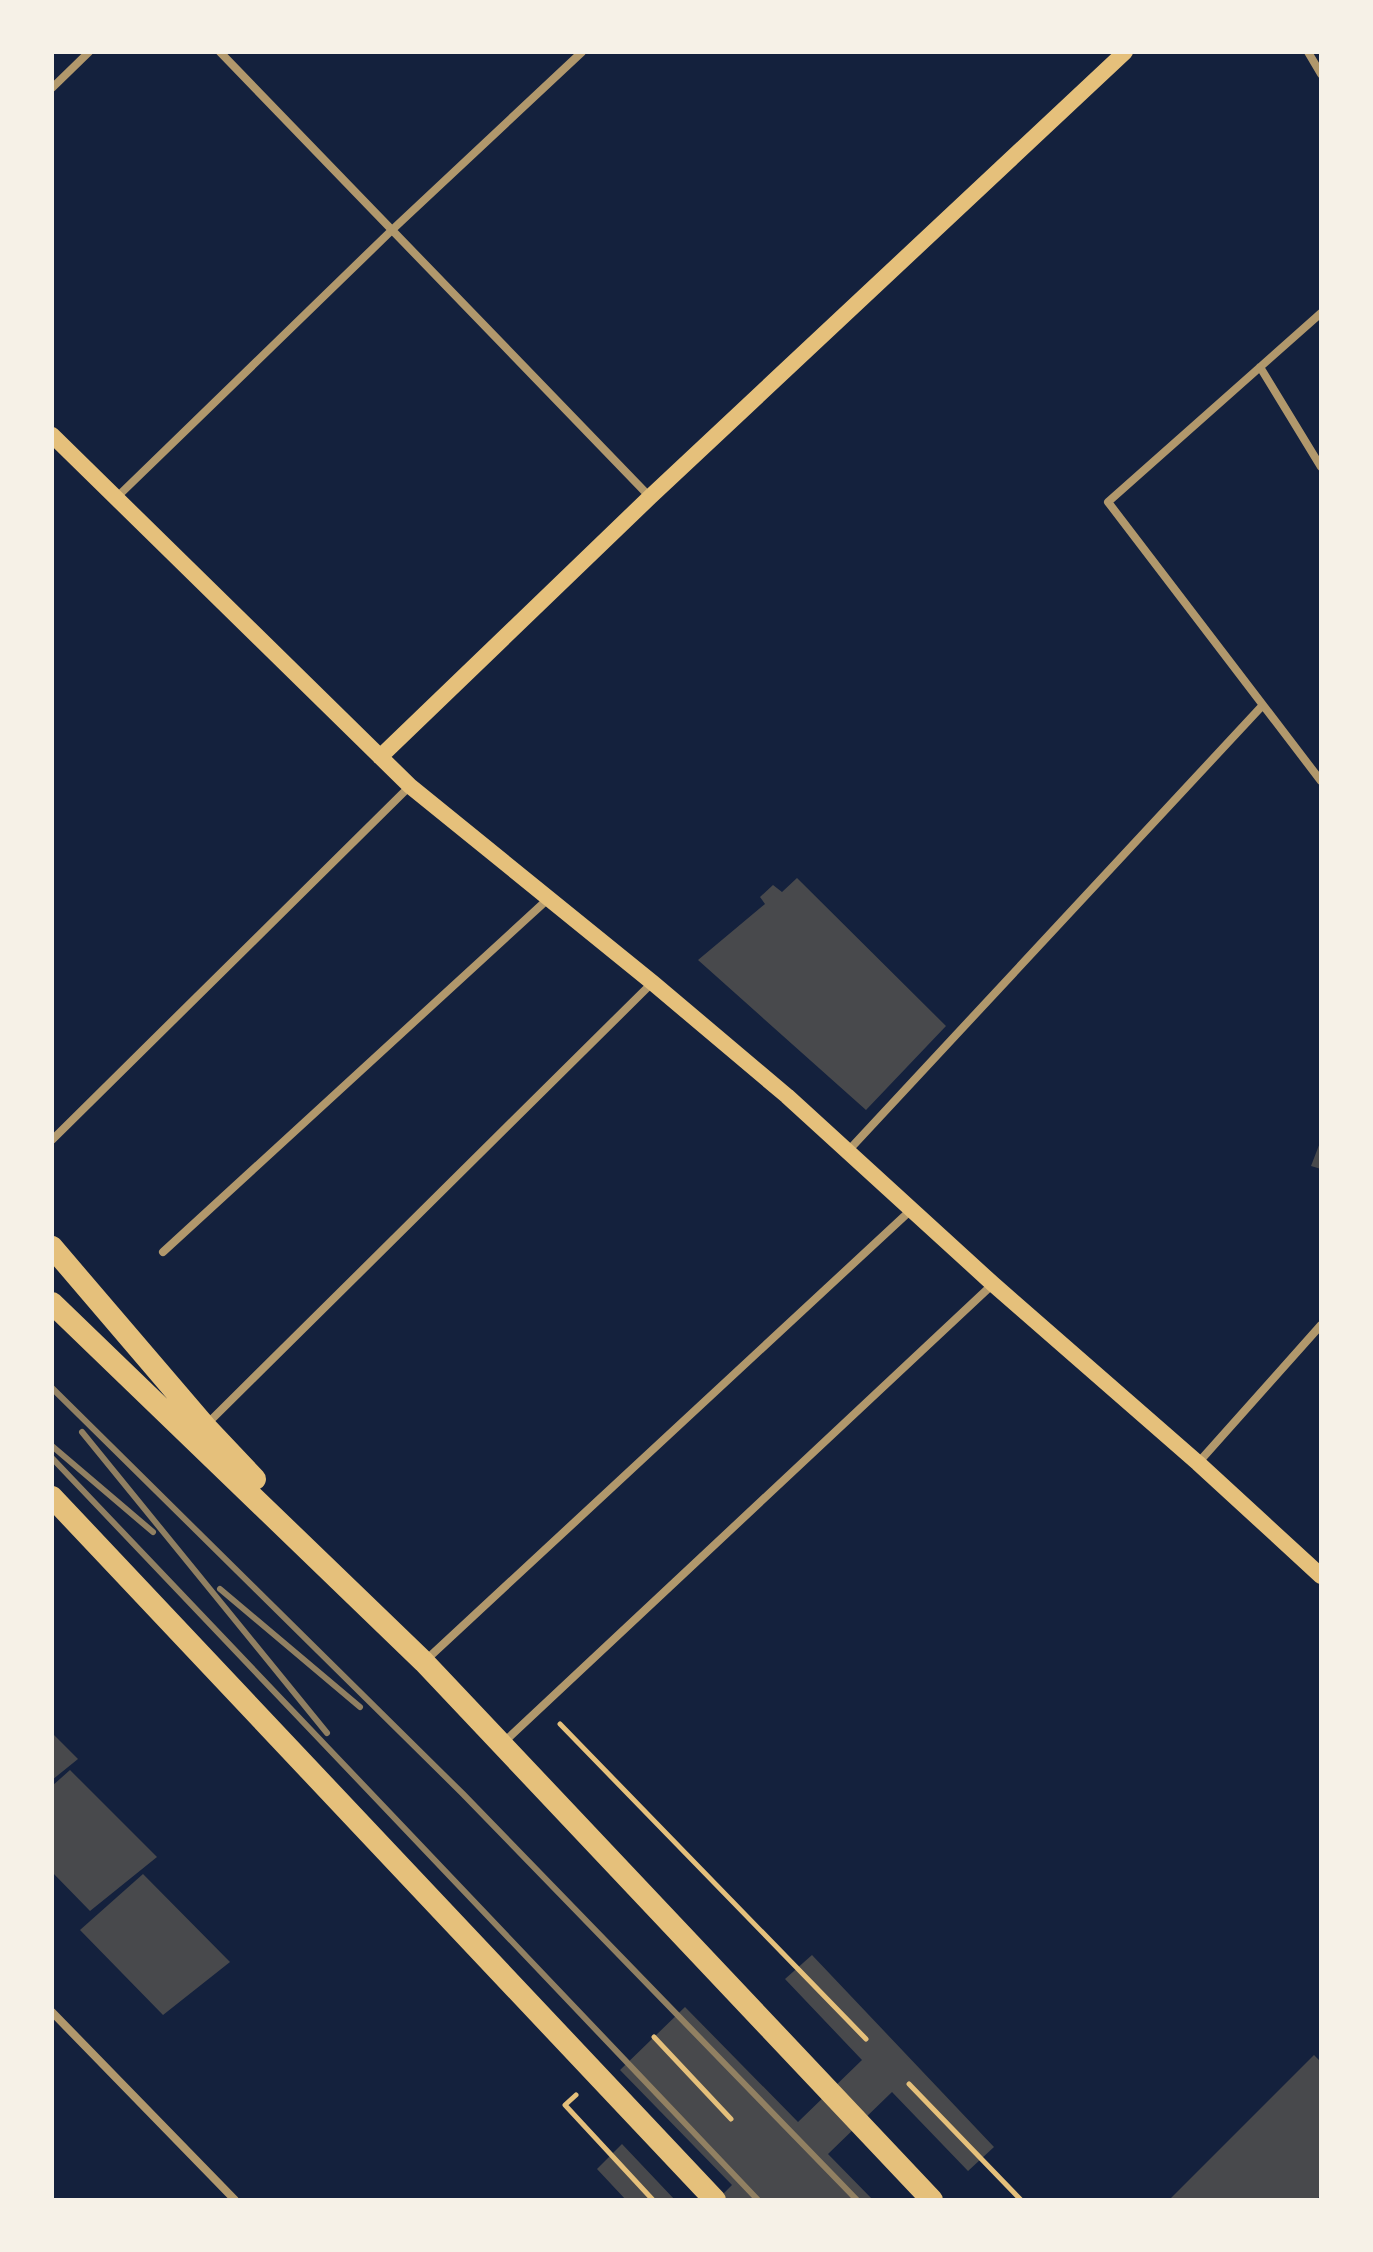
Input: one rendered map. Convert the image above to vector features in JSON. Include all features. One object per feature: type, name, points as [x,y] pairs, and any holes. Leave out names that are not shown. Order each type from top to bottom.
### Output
[{"type":"highway","points":[[52,1247],[205,1426],[932,2200]]},
{"type":"highway","points":[[52,1303],[424,1662]]},
{"type":"highway","points":[[53,1498],[715,2200]]},
{"type":"main road","points":[[380,757],[650,497],[1125,52]]},
{"type":"main road","points":[[52,435],[410,786],[653,983],[848,1151],[1321,1576]]},
{"type":"street","points":[[52,88],[89,52]]},
{"type":"street","points":[[220,52],[650,497]]},
{"type":"street","points":[[115,499],[392,230],[582,52]]},
{"type":"street","points":[[1308,52],[1321,74]]},
{"type":"street","points":[[1321,313],[1108,502],[1321,781]]},
{"type":"street","points":[[1260,367],[1321,467]]},
{"type":"street","points":[[848,1151],[1262,706]]},
{"type":"street","points":[[52,1140],[410,786]]},
{"type":"street","points":[[163,1252],[549,899]]},
{"type":"street","points":[[205,1426],[653,983]]},
{"type":"street","points":[[424,1662],[912,1209]]},
{"type":"street","points":[[502,1744],[993,1284]]},
{"type":"street","points":[[1198,1463],[1321,1325]]},
{"type":"street","points":[[52,2012],[235,2200]]},
{"type":"path","points":[[542,1706],[866,2039]]},
{"type":"path","points":[[654,2037],[731,2119]]},
{"type":"path","points":[[909,2084],[1021,2200]]},
{"type":"path","points":[[611,2155],[653,2200]]},
{"type":"building","points":[[797,878],[946,1026],[866,1110],[698,960],[765,904],[760,897],[773,885],[782,892]]},
{"type":"building","points":[[1321,1140],[1321,1169],[1311,1166]]},
{"type":"building","points":[[52,1733],[78,1759],[52,1780]]},
{"type":"building","points":[[70,1770],[157,1857],[90,1911],[52,1872],[52,1786]]},
{"type":"building","points":[[143,1874],[230,1962],[163,2015],[80,1930]]},
{"type":"building","points":[[812,1955],[994,2147],[968,2171],[892,2092],[828,2154],[873,2200],[717,2200],[732,2185],[620,2070],[685,2007],[798,2122],[862,2060],[785,1979]]},
{"type":"building","points":[[1314,2055],[1321,2062],[1321,2195],[1316,2200],[1169,2200]]},
{"type":"building","points":[[622,2144],[675,2200],[626,2200],[597,2169]]},
{"type":"railway","points":[[52,1388],[463,1794],[857,2200]]},
{"type":"railway","points":[[82,1432],[327,1733]]},
{"type":"railway","points":[[52,1446],[153,1532]]},
{"type":"railway","points":[[52,1458],[758,2200]]},
{"type":"railway","points":[[220,1589],[360,1707]]}]
